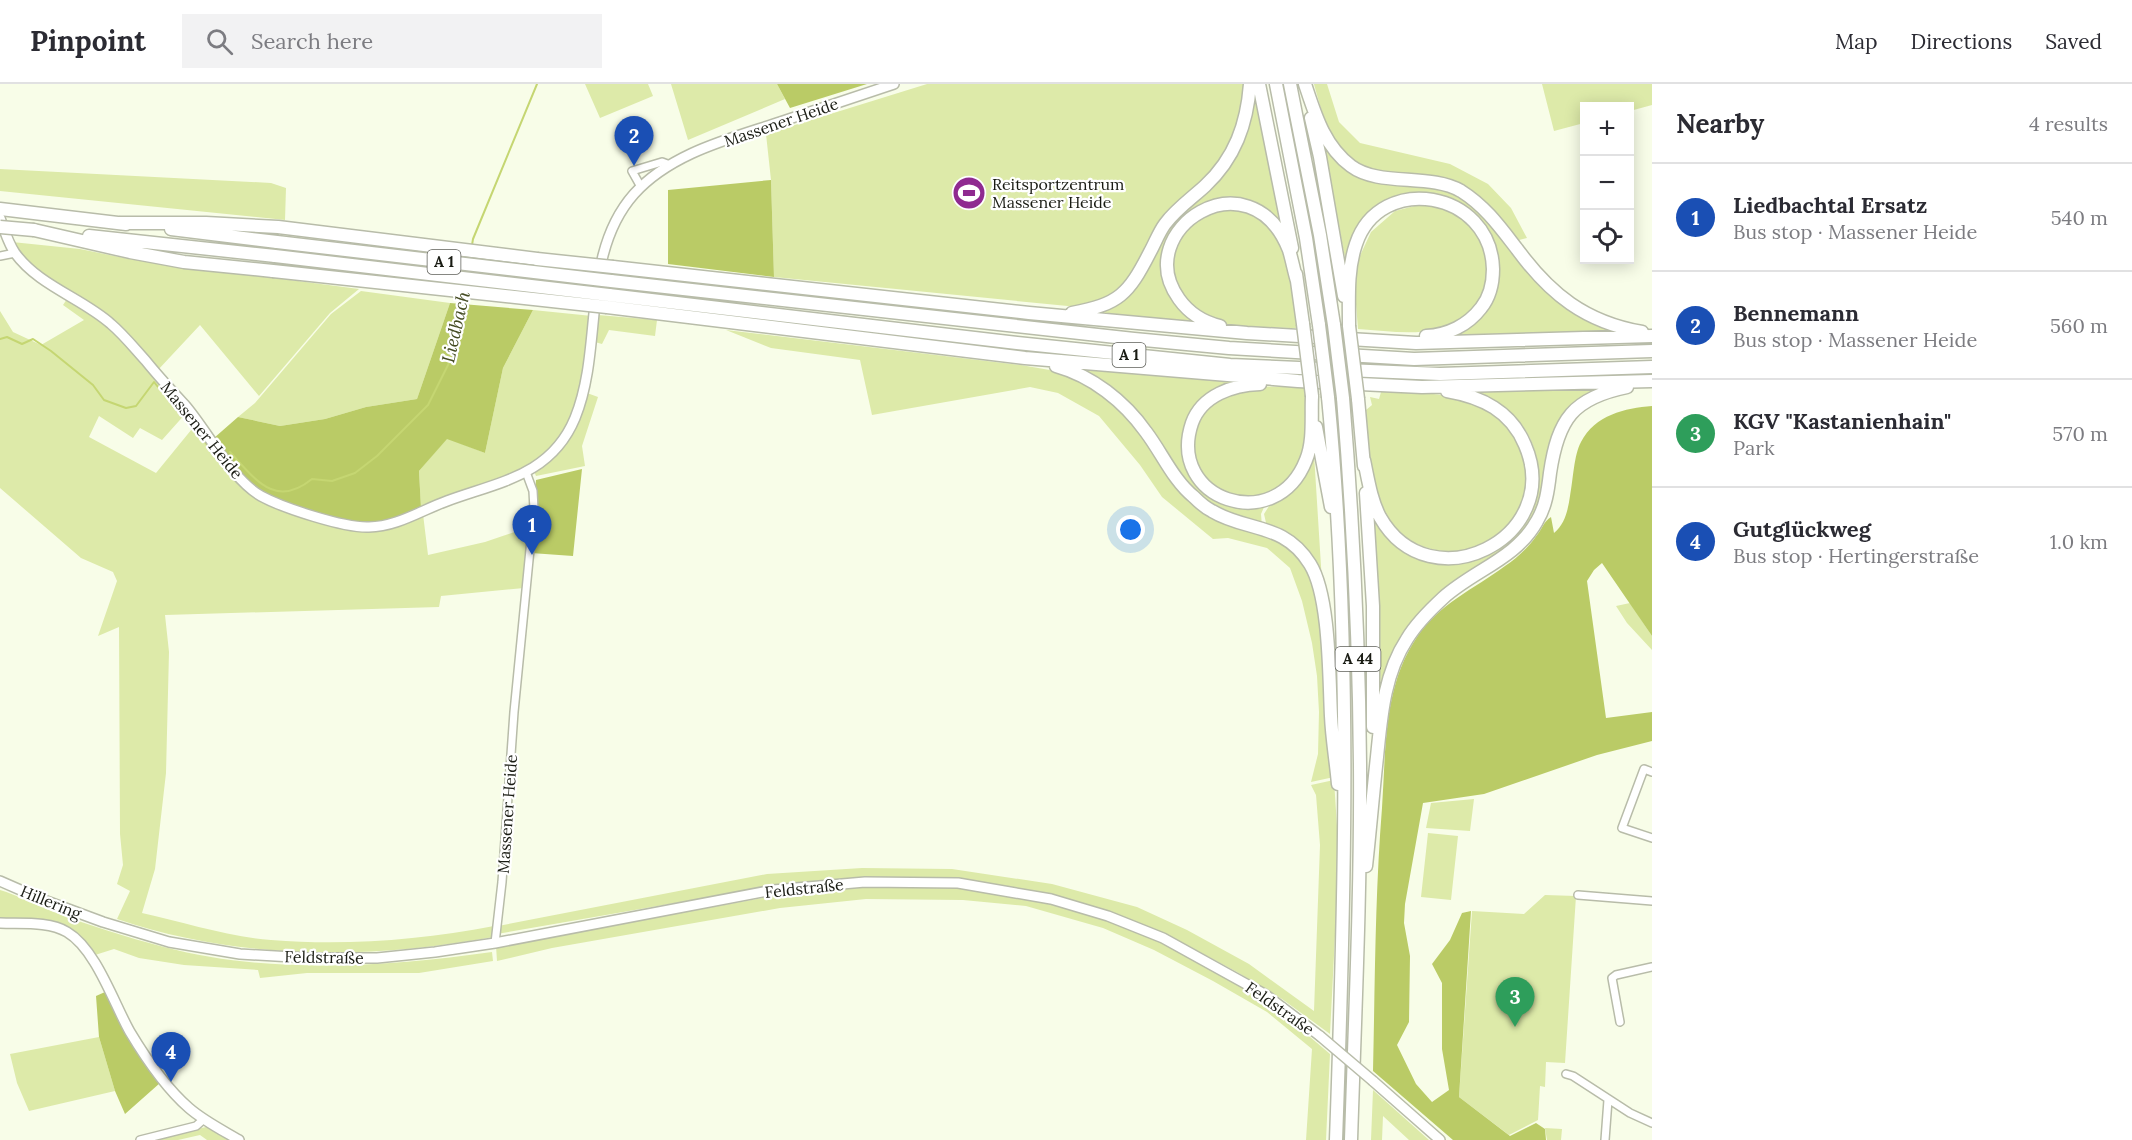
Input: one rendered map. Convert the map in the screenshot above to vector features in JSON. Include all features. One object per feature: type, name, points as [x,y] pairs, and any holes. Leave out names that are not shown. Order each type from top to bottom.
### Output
[{"type":"highway","points":[[1029,313],[1070,313],[1098,308],[1109,304],[1124,293],[1137,279],[1164,225],[1221,169],[1235,147],[1244,127],[1249,105],[1250,84]]},
{"type":"highway","points":[[1259,84],[1285,207],[1318,445],[1340,554]]},
{"type":"highway","name":"A 44","points":[[1276,84],[1304,227],[1319,325],[1335,465],[1344,643],[1345,857],[1336,1140]]},
{"type":"highway","name":"A 44","points":[[1290,84],[1320,236],[1334,326],[1343,398],[1357,610],[1360,766],[1358,921],[1350,1140]]},
{"type":"highway","points":[[1304,84],[1320,157],[1349,326],[1364,460],[1373,606],[1373,794]]},
{"type":"highway","points":[[1304,84],[1318,123],[1329,143],[1352,167],[1370,174],[1441,183],[1458,189],[1487,211],[1539,278],[1564,301],[1587,315],[1652,335]]},
{"type":"highway","points":[[1349,326],[1349,286],[1353,253],[1361,232],[1375,215],[1389,206],[1416,198],[1440,200],[1466,213],[1478,225],[1488,243],[1493,259],[1493,275],[1486,302],[1468,321],[1452,331],[1435,336],[1371,339]]},
{"type":"highway","points":[[1247,333],[1208,323],[1184,306],[1172,290],[1167,268],[1170,247],[1179,231],[1191,217],[1207,207],[1221,204],[1238,203],[1252,208],[1276,228],[1288,250],[1297,281]]},
{"type":"highway","name":"A 1","points":[[0,209],[610,281],[1229,348],[1414,359],[1652,351]]},
{"type":"highway","points":[[120,223],[206,223],[278,227],[1029,313],[1247,333],[1416,343],[1652,335]]},
{"type":"highway","name":"A 1","points":[[0,227],[275,256],[608,301],[1230,365],[1440,374],[1652,367]]},
{"type":"highway","points":[[34,231],[184,262],[608,301],[1025,358],[1298,381],[1422,387],[1652,381]]},
{"type":"highway","points":[[1025,358],[1063,368],[1098,384],[1128,409],[1171,471],[1192,496],[1213,512],[1273,531],[1296,547],[1311,565],[1321,596],[1328,648],[1331,719],[1345,857]]},
{"type":"highway","points":[[1298,381],[1236,387],[1221,392],[1201,406],[1195,416],[1188,441],[1192,467],[1208,488],[1224,499],[1259,503],[1272,498],[1292,484],[1307,458],[1312,396]]},
{"type":"highway","points":[[1358,921],[1382,708],[1390,675],[1406,640],[1420,621],[1444,597],[1513,551],[1528,535],[1539,519],[1547,497],[1556,442],[1565,422],[1578,407],[1591,397],[1606,391],[1652,381]]},
{"type":"highway","points":[[1364,460],[1374,505],[1381,518],[1398,540],[1425,555],[1441,558],[1471,556],[1502,541],[1515,528],[1526,509],[1532,483],[1529,452],[1517,428],[1505,414],[1478,398],[1422,387]]},
{"type":"street","name":"Massener Heide","points":[[0,218],[15,253],[33,272],[104,318],[119,331],[186,406],[241,480],[260,495],[289,509],[359,527],[377,527],[394,523],[448,501],[499,484],[526,472],[556,448],[575,417],[588,374],[598,285],[605,249],[623,209],[641,187],[670,165],[721,142],[894,84]]},
{"type":"street","name":"Massener Heide","points":[[641,187],[632,171],[662,162],[670,165]]},
{"type":"street","points":[[0,256],[15,253]]},
{"type":"street","name":"Massener Heide","points":[[495,943],[534,509],[533,491],[526,472]]},
{"type":"street","points":[[1652,772],[1644,769],[1622,828],[1652,838]]},
{"type":"street","name":"Hillering","points":[[0,881],[103,922]]},
{"type":"street","name":"Feldstraße","points":[[103,922],[169,942],[240,954],[309,958],[377,958],[495,943],[773,890],[865,882],[958,883],[1051,899],[1108,916],[1163,938],[1266,995],[1320,1036],[1440,1140]]},
{"type":"street","points":[[1578,895],[1652,901]]},
{"type":"street","points":[[0,923],[49,926],[61,929],[74,937],[95,966],[132,1035],[167,1085],[189,1108],[239,1140]]},
{"type":"street","points":[[1620,1022],[1612,978],[1616,975],[1652,967]]},
{"type":"street","points":[[1566,1074],[1573,1076],[1629,1113],[1652,1123]]},
{"type":"street","points":[[1605,1140],[1608,1100]]},
{"type":"street","points":[[140,1140],[196,1126],[204,1119]]},
{"type":"green space","points":[[585,84],[648,84],[653,96],[600,118]]},
{"type":"green space","points":[[671,84],[777,84],[785,99],[688,140]]},
{"type":"green space","points":[[777,84],[867,84],[790,108]]},
{"type":"green space","name":"Reitsportzentrum Massener Heide","points":[[927,84],[1244,84],[1240,122],[1226,153],[1198,185],[1118,292],[1104,300],[1078,307],[774,277],[771,180],[766,134]]},
{"type":"green space","points":[[1314,84],[1327,84],[1339,122],[1360,143],[1450,164],[1488,184],[1511,208],[1527,238],[1519,240],[1483,200],[1455,183],[1426,176],[1378,170],[1351,158],[1341,149],[1327,125]]},
{"type":"green space","points":[[1542,84],[1652,84],[1652,105],[1634,110],[1634,102],[1580,102],[1580,124],[1554,131]]},
{"type":"green space","points":[[1254,93],[1257,93],[1283,228],[1237,201],[1176,229],[1171,291],[1208,325],[1092,314],[1111,307],[1166,228],[1208,186]]},
{"type":"green space","points":[[1322,139],[1343,164],[1443,189],[1466,198],[1481,210],[1541,284],[1628,334],[1457,337],[1486,310],[1498,281],[1496,251],[1483,224],[1461,204],[1433,193],[1402,196],[1371,214],[1346,263]]},
{"type":"green space","points":[[0,169],[271,183],[286,188],[285,220],[0,191]]},
{"type":"green space","points":[[771,180],[774,277],[668,264],[668,190]]},
{"type":"green space","points":[[1422,204],[1449,209],[1470,226],[1478,236],[1484,248],[1488,273],[1480,299],[1471,312],[1461,320],[1434,330],[1396,332],[1358,329],[1355,292],[1358,260],[1371,232],[1395,211]]},
{"type":"green space","points":[[1223,210],[1238,210],[1264,220],[1285,251],[1291,277],[1297,328],[1264,328],[1219,323],[1203,316],[1195,309],[1179,287],[1174,273],[1177,246],[1194,224]]},
{"type":"green space","points":[[12,242],[80,249],[129,259],[359,289],[330,313],[259,396],[200,325],[157,371],[121,330],[26,262]]},
{"type":"green space","points":[[361,291],[450,303],[417,399],[366,407],[325,419],[280,426],[238,417],[255,403],[331,314]]},
{"type":"green space","points":[[67,299],[107,323],[187,412],[162,440],[140,428],[133,438],[99,416],[89,437],[156,473],[196,424],[215,449],[423,514],[428,555],[485,542],[529,527],[524,588],[441,596],[439,607],[165,615],[169,652],[166,773],[155,869],[142,913],[222,933],[299,942],[383,940],[438,935],[494,926],[493,937],[399,950],[304,952],[256,949],[209,942],[117,919],[130,891],[117,884],[123,865],[120,834],[119,627],[98,636],[117,581],[113,572],[81,558],[0,488],[0,311],[13,332],[41,345],[84,320],[63,305]]},
{"type":"green space","points":[[450,303],[533,310],[503,368],[485,453],[447,439],[419,471],[421,508],[387,522],[368,523],[328,516],[289,505],[274,499],[250,482],[214,438],[238,417],[280,426],[325,419],[366,407],[417,399]]},
{"type":"green space","points":[[533,310],[592,316],[582,381],[568,422],[557,440],[543,456],[525,470],[421,508],[419,471],[447,438],[485,453],[503,368]]},
{"type":"green space","points":[[598,315],[657,320],[655,336],[609,330],[602,344],[595,342]]},
{"type":"green space","points":[[726,330],[1021,365],[1061,372],[1096,389],[1125,412],[1189,499],[1272,535],[1294,549],[1308,566],[1319,596],[1334,777],[1311,782],[1318,754],[1317,676],[1302,601],[1290,568],[1267,548],[1228,538],[1213,539],[1162,497],[1140,465],[1099,416],[1058,393],[1030,387],[872,415],[860,360],[771,348]]},
{"type":"green space","points":[[1072,365],[1233,381],[1205,397],[1191,413],[1183,433],[1184,449],[1206,492],[1265,505],[1261,514],[1262,526],[1215,509],[1194,494],[1148,429]]},
{"type":"green space","points":[[1304,386],[1308,423],[1305,455],[1291,481],[1259,499],[1218,491],[1195,466],[1193,429],[1211,401],[1251,387]]},
{"type":"green space","points":[[1598,388],[1574,406],[1534,520],[1517,543],[1428,603],[1408,628],[1381,697],[1374,517],[1433,561],[1461,563],[1486,556],[1507,541],[1524,520],[1534,496],[1537,470],[1532,444],[1518,420],[1504,407],[1477,391]]},
{"type":"green space","points":[[1381,392],[1424,393],[1466,400],[1492,412],[1512,430],[1521,448],[1526,467],[1525,491],[1522,502],[1510,522],[1486,544],[1469,551],[1459,552],[1427,548],[1401,534],[1381,508],[1374,487],[1370,461],[1366,410],[1372,405],[1370,397],[1379,399]]},
{"type":"green space","points":[[587,393],[598,397],[582,446],[585,466],[536,476],[534,471],[550,458]]},
{"type":"green space","points":[[1652,406],[1652,636],[1602,563],[1587,581],[1606,718],[1652,712],[1652,741],[1597,755],[1484,794],[1423,803],[1405,904],[1404,923],[1410,956],[1409,1022],[1397,1045],[1416,1084],[1432,1102],[1449,1090],[1442,1049],[1442,983],[1432,964],[1450,940],[1462,913],[1471,911],[1459,1097],[1510,1136],[1536,1123],[1545,1129],[1546,1140],[1453,1140],[1373,1071],[1378,873],[1386,741],[1392,698],[1406,656],[1426,625],[1446,606],[1518,556],[1551,517],[1554,533],[1561,525],[1568,506],[1577,453],[1581,442],[1594,425],[1621,411]]},
{"type":"green space","points":[[1314,454],[1322,582],[1313,563],[1267,527],[1264,514]]},
{"type":"green space","points":[[582,469],[573,556],[531,553],[536,480]]},
{"type":"green space","points":[[1630,603],[1652,636],[1652,650],[1627,623],[1616,606]]},
{"type":"green space","points":[[1334,780],[1339,857],[1330,1034],[1282,999],[1168,935],[1116,914],[1051,894],[955,878],[865,877],[773,886],[497,934],[498,926],[767,874],[862,868],[952,869],[1052,884],[1137,907],[1187,930],[1249,964],[1314,1011],[1320,845],[1316,795],[1311,785]]},
{"type":"green space","points":[[1474,799],[1470,831],[1426,828],[1431,803]]},
{"type":"green space","points":[[1428,833],[1458,836],[1451,900],[1421,897]]},
{"type":"green space","points":[[865,887],[962,888],[1048,904],[1106,920],[1163,942],[1228,976],[1275,1007],[1330,1054],[1326,1140],[1306,1140],[1312,1049],[1267,1012],[1154,950],[1103,928],[1026,906],[963,900],[866,899],[780,908],[552,948],[497,961],[496,946],[774,896]]},
{"type":"green space","points":[[0,890],[51,911],[164,947],[245,962],[328,966],[410,961],[492,952],[493,961],[419,973],[307,973],[260,978],[258,970],[184,965],[139,958],[114,949],[95,955],[84,940],[71,930],[0,920]]},
{"type":"green space","points":[[1545,895],[1576,896],[1565,1063],[1546,1062],[1545,1087],[1540,1086],[1538,1120],[1509,1135],[1459,1097],[1472,911],[1524,914]]},
{"type":"green space","points":[[105,992],[160,1083],[125,1114],[115,1091],[99,1037],[96,996]]},
{"type":"green space","points":[[99,1037],[115,1091],[29,1111],[17,1083],[10,1054]]},
{"type":"green space","points":[[1373,1090],[1429,1140],[1409,1140],[1383,1116],[1382,1140],[1371,1140]]},
{"type":"green space","points":[[206,1127],[228,1140],[207,1140],[200,1135],[178,1140],[148,1140]]},
{"type":"green space","points":[[1545,1128],[1562,1129],[1561,1140],[1547,1140]]},
{"type":"waterway","name":"Liedbach","points":[[472,245],[537,84]]},
{"type":"waterway","name":"Liedbach","points":[[230,452],[257,480],[276,491],[299,488],[312,479],[332,481],[355,473],[377,456],[428,405],[450,361],[465,296]]},
{"type":"waterway","name":"Liedbach","points":[[0,339],[7,337],[22,344],[33,339],[93,385],[104,400],[126,408],[136,406],[154,382],[158,387]]},
{"type":"waterway","name":"Liedbach","points":[[162,391],[186,419]]},
{"type":"waterway","name":"Liedbach","points":[[191,425],[214,453]]},
{"type":"place","name":"Bennemann","points":[[634,166]]},
{"type":"place","name":"Reitsportzentrum Massener Heide","points":[[969,193]]},
{"type":"place","name":"Liedbachtal Ersatz","points":[[532,555]]},
{"type":"place","name":"KGV \"Kastanienhain\"","points":[[1515,1027]]},
{"type":"place","name":"Gutglückweg","points":[[171,1082]]}]
